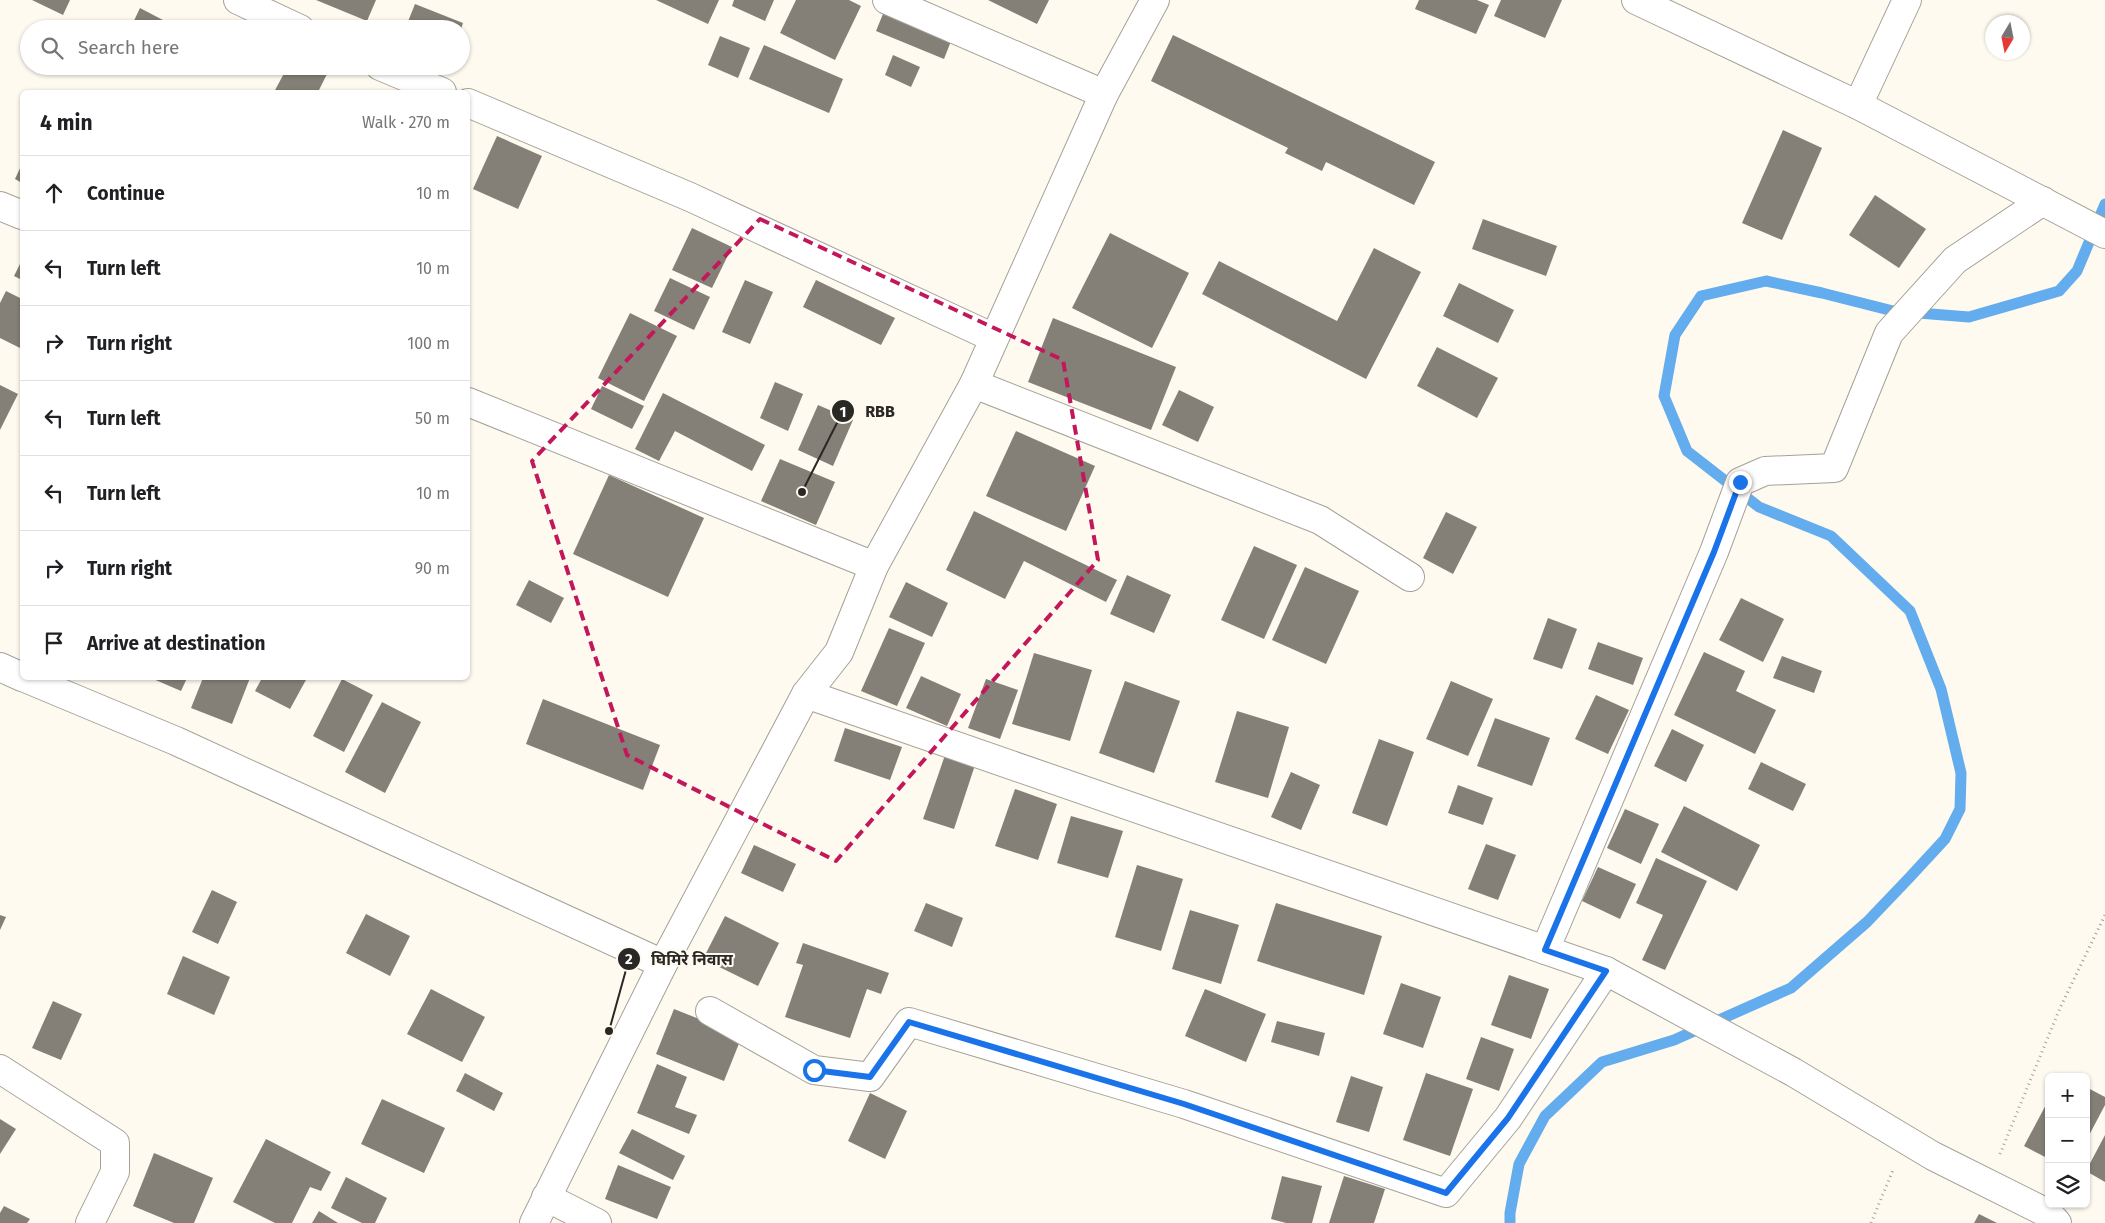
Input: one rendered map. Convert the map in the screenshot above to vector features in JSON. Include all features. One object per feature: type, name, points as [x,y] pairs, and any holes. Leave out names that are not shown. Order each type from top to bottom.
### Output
[{"type":"street","points":[[238,0],[281,20]]},
{"type":"street","points":[[887,0],[1104,94]]},
{"type":"street","points":[[534,1223],[664,964],[806,694],[839,652],[874,566],[974,384],[1104,94],[1155,0]]},
{"type":"street","points":[[1636,0],[1858,105],[2105,234]]},
{"type":"street","points":[[1858,105],[1907,0]]},
{"type":"street","points":[[401,75],[437,90]]},
{"type":"street","points":[[470,104],[690,197],[994,338]]},
{"type":"street","points":[[1545,950],[1714,552],[1740,482],[1766,470],[1834,468],[1889,333],[1955,260],[2043,201]]},
{"type":"street","points":[[0,206],[20,214]]},
{"type":"street","points":[[974,384],[1320,520],[1410,577]]},
{"type":"street","points":[[470,403],[874,566]]},
{"type":"street","points":[[0,667],[20,675]]},
{"type":"street","points":[[31,680],[176,741],[664,964]]},
{"type":"street","points":[[806,694],[1606,971],[1793,1072],[1933,1156],[2049,1214],[2056,1223]]},
{"type":"street","points":[[710,1012],[814,1070],[870,1077],[909,1022],[1184,1104],[1446,1193],[1508,1118],[1606,971]]},
{"type":"street","points":[[0,1069],[116,1143],[115,1172],[90,1223]]},
{"type":"street","points":[[546,1197],[597,1223]]},
{"type":"path","points":[[1998,1156],[2060,1008],[2105,915]]},
{"type":"path","points":[[1871,1223],[1895,1164],[1933,1156]]},
{"type":"highlighted area","points":[[760,219],[1063,360],[1098,560],[836,861],[627,755],[532,461]]},
{"type":"building","points":[[32,0],[70,0],[63,15]]},
{"type":"building","points":[[316,0],[376,0],[367,20]]},
{"type":"building","points":[[656,0],[719,0],[708,24]]},
{"type":"building","points":[[734,0],[774,0],[765,21],[732,6]]},
{"type":"building","points":[[796,0],[849,0],[861,6],[835,60],[780,33]]},
{"type":"building","points":[[988,0],[1049,0],[1037,24]]},
{"type":"building","points":[[1419,0],[1477,0],[1489,5],[1476,34],[1415,9]]},
{"type":"building","points":[[1501,0],[1562,0],[1545,38],[1494,16]]},
{"type":"building","points":[[415,4],[455,20],[409,20]]},
{"type":"building","points":[[140,8],[163,20],[134,20]]},
{"type":"building","points":[[885,9],[953,36],[944,59],[876,31]]},
{"type":"building","points":[[1173,35],[1435,162],[1414,205],[1326,162],[1322,171],[1285,153],[1288,148],[1151,81]]},
{"type":"building","points":[[720,36],[750,48],[738,78],[708,65]]},
{"type":"building","points":[[764,45],[843,79],[829,113],[749,79]]},
{"type":"building","points":[[893,55],[920,67],[911,87],[885,75]]},
{"type":"building","points":[[283,75],[326,75],[319,90],[275,90]]},
{"type":"building","points":[[1783,130],[1822,148],[1782,240],[1742,223]]},
{"type":"building","points":[[497,136],[542,156],[518,209],[473,189]]},
{"type":"building","points":[[20,168],[20,182],[15,179]]},
{"type":"building","points":[[1875,195],[1926,229],[1899,268],[1849,235]]},
{"type":"building","points":[[1483,219],[1557,246],[1546,276],[1472,249]]},
{"type":"building","points":[[692,228],[732,247],[712,288],[672,270]]},
{"type":"building","points":[[1110,233],[1189,273],[1152,348],[1072,308]]},
{"type":"building","points":[[1374,248],[1421,272],[1366,379],[1202,294],[1219,261],[1337,321]]},
{"type":"building","points":[[20,264],[20,279],[14,276]]},
{"type":"building","points":[[670,278],[710,297],[694,330],[654,311]]},
{"type":"building","points":[[745,280],[773,292],[750,344],[722,332]]},
{"type":"building","points":[[816,280],[895,318],[881,345],[803,307]]},
{"type":"building","points":[[1459,283],[1514,310],[1498,343],[1443,316]]},
{"type":"building","points":[[6,291],[20,298],[20,348],[0,338],[0,303]]},
{"type":"building","points":[[630,313],[677,336],[644,401],[598,378]]},
{"type":"building","points":[[1053,318],[1176,367],[1151,430],[1028,382]]},
{"type":"building","points":[[1437,347],[1498,378],[1477,418],[1417,386]]},
{"type":"building","points":[[775,382],[803,394],[788,431],[760,418]]},
{"type":"building","points":[[0,385],[18,394],[0,430]]},
{"type":"building","points":[[602,386],[644,406],[632,429],[591,409]]},
{"type":"building","points":[[1179,390],[1214,407],[1198,442],[1162,425]]},
{"type":"building","points":[[663,393],[765,445],[752,471],[675,431],[659,461],[635,449]]},
{"type":"building","points":[[818,405],[853,420],[833,466],[798,450]]},
{"type":"building","points":[[1016,431],[1095,466],[1066,531],[986,496]]},
{"type":"building","points":[[780,459],[835,482],[816,525],[761,501]]},
{"type":"building","points":[[609,475],[704,518],[668,597],[573,554]]},
{"type":"building","points":[[974,511],[1117,580],[1106,602],[1024,561],[1005,599],[946,570]]},
{"type":"building","points":[[1446,512],[1477,527],[1453,574],[1423,558]]},
{"type":"building","points":[[1254,546],[1297,565],[1264,639],[1221,620]]},
{"type":"building","points":[[1305,567],[1359,591],[1326,664],[1272,640]]},
{"type":"building","points":[[1127,575],[1171,595],[1154,633],[1110,614]]},
{"type":"building","points":[[529,580],[564,598],[551,623],[516,605]]},
{"type":"building","points":[[906,582],[948,603],[932,637],[889,617]]},
{"type":"building","points":[[1741,598],[1784,619],[1763,662],[1719,640]]},
{"type":"building","points":[[1548,618],[1577,629],[1562,669],[1533,659]]},
{"type":"building","points":[[889,628],[925,643],[897,706],[861,691]]},
{"type":"building","points":[[1598,642],[1643,658],[1633,685],[1588,669]]},
{"type":"building","points":[[1704,652],[1745,671],[1736,691],[1776,710],[1755,754],[1674,715]]},
{"type":"building","points":[[1034,653],[1092,670],[1070,741],[1012,724]]},
{"type":"building","points":[[1782,656],[1822,671],[1814,693],[1773,678]]},
{"type":"building","points":[[921,676],[961,694],[947,726],[906,708]]},
{"type":"building","points":[[986,679],[1018,690],[1000,739],[968,728]]},
{"type":"building","points":[[156,680],[186,680],[181,691]]},
{"type":"building","points":[[202,680],[249,680],[232,724],[191,708]]},
{"type":"building","points":[[261,680],[306,680],[290,709],[255,691]]},
{"type":"building","points":[[341,680],[373,695],[344,752],[313,736]]},
{"type":"building","points":[[1125,681],[1180,701],[1154,773],[1099,753]]},
{"type":"building","points":[[1451,681],[1493,699],[1468,756],[1426,739]]},
{"type":"building","points":[[1596,695],[1629,710],[1608,754],[1575,739]]},
{"type":"building","points":[[543,699],[660,745],[643,790],[526,744]]},
{"type":"building","points":[[382,702],[421,722],[385,793],[345,772]]},
{"type":"building","points":[[1237,711],[1289,727],[1268,798],[1215,782]]},
{"type":"building","points":[[1495,718],[1550,738],[1532,786],[1477,766]]},
{"type":"building","points":[[845,728],[902,747],[890,780],[834,761]]},
{"type":"building","points":[[1672,729],[1704,745],[1686,782],[1654,766]]},
{"type":"building","points":[[1379,739],[1414,752],[1387,826],[1352,813]]},
{"type":"building","points":[[945,755],[975,765],[954,829],[923,819]]},
{"type":"building","points":[[1761,762],[1806,784],[1793,811],[1748,789]]},
{"type":"building","points":[[1291,772],[1320,785],[1301,830],[1271,817]]},
{"type":"building","points":[[1458,785],[1493,798],[1483,825],[1448,813]]},
{"type":"building","points":[[1015,789],[1057,804],[1038,860],[995,846]]},
{"type":"building","points":[[1684,806],[1760,845],[1737,891],[1661,852]]},
{"type":"building","points":[[1625,809],[1659,824],[1641,864],[1607,848]]},
{"type":"building","points":[[1071,816],[1123,831],[1108,878],[1057,863]]},
{"type":"building","points":[[1486,844],[1516,855],[1498,900],[1468,889]]},
{"type":"building","points":[[754,845],[796,864],[783,892],[741,873]]},
{"type":"building","points":[[1656,858],[1707,881],[1665,970],[1642,960],[1663,915],[1636,903]]},
{"type":"building","points":[[1137,865],[1183,879],[1161,951],[1115,937]]},
{"type":"building","points":[[1598,867],[1636,884],[1620,919],[1582,901]]},
{"type":"building","points":[[212,890],[237,902],[218,944],[192,932]]},
{"type":"building","points":[[926,903],[963,918],[952,947],[914,931]]},
{"type":"building","points":[[1276,903],[1382,936],[1364,995],[1257,961]]},
{"type":"building","points":[[1190,910],[1239,925],[1221,984],[1172,969]]},
{"type":"building","points":[[366,914],[410,936],[390,976],[346,953]]},
{"type":"building","points":[[0,915],[6,917],[0,930]]},
{"type":"building","points":[[725,916],[779,943],[758,986],[703,959]]},
{"type":"building","points":[[803,943],[889,973],[881,994],[867,989],[850,1038],[785,1017],[803,965],[796,963]]},
{"type":"building","points":[[183,956],[230,977],[214,1015],[167,994]]},
{"type":"building","points":[[1509,975],[1549,989],[1531,1039],[1491,1025]]},
{"type":"building","points":[[1401,983],[1441,997],[1423,1048],[1383,1034]]},
{"type":"building","points":[[431,989],[485,1017],[462,1062],[407,1034]]},
{"type":"building","points":[[1205,989],[1266,1014],[1246,1062],[1185,1036]]},
{"type":"building","points":[[53,1001],[82,1014],[61,1060],[32,1048]]},
{"type":"building","points":[[674,1009],[742,1036],[724,1081],[656,1054]]},
{"type":"building","points":[[1277,1021],[1325,1033],[1319,1056],[1271,1042]]},
{"type":"building","points":[[1481,1037],[1514,1049],[1499,1091],[1466,1079]]},
{"type":"building","points":[[657,1064],[687,1077],[675,1107],[697,1115],[689,1134],[637,1113]]},
{"type":"building","points":[[465,1073],[503,1093],[494,1111],[456,1091]]},
{"type":"building","points":[[1426,1073],[1473,1089],[1450,1156],[1403,1140]]},
{"type":"building","points":[[1351,1076],[1383,1087],[1369,1132],[1336,1122]]},
{"type":"building","points":[[2090,1089],[2105,1097],[2105,1105],[2090,1133]]},
{"type":"building","points":[[870,1093],[907,1111],[885,1159],[848,1141]]},
{"type":"building","points":[[382,1099],[445,1128],[424,1173],[361,1144]]},
{"type":"building","points":[[2045,1107],[2045,1157],[2024,1146]]},
{"type":"building","points":[[0,1119],[16,1129],[0,1154]]},
{"type":"building","points":[[632,1129],[685,1156],[673,1180],[619,1153]]},
{"type":"building","points":[[2105,1135],[2105,1182],[2090,1173],[2090,1163]]},
{"type":"building","points":[[266,1139],[331,1172],[321,1191],[310,1187],[292,1223],[275,1223],[233,1202]]},
{"type":"building","points":[[154,1153],[213,1178],[194,1223],[174,1223],[133,1206]]},
{"type":"building","points":[[618,1165],[671,1187],[657,1219],[605,1199]]},
{"type":"building","points":[[1282,1176],[1322,1186],[1312,1223],[1286,1223],[1271,1219]]},
{"type":"building","points":[[1344,1176],[1385,1189],[1374,1223],[1329,1223]]},
{"type":"building","points":[[346,1177],[387,1198],[375,1223],[362,1223],[331,1208]]},
{"type":"building","points":[[4,1206],[30,1219],[27,1223],[0,1223],[0,1213]]},
{"type":"building","points":[[319,1211],[338,1223],[312,1223]]},
{"type":"building","points":[[1979,1214],[1997,1223],[1974,1223]]},
{"type":"waterway","points":[[1510,1223],[1510,1213],[1519,1164],[1545,1116],[1602,1062],[1674,1040],[1791,988],[1867,922],[1909,878],[1945,839],[1960,809],[1961,773],[1941,689],[1910,611],[1831,536],[1759,507],[1687,451],[1664,396],[1675,335],[1701,296],[1766,281],[1893,311],[1969,317],[2059,291],[2077,271],[2105,204]]},
{"type":"place","name":"RBB","points":[[802,492]]},
{"type":"place","name":"घिमिरे निवास","points":[[609,1031]]},
{"type":"route","points":[[814,1070],[870,1077],[909,1022],[1184,1104],[1446,1193],[1508,1118],[1606,971],[1545,950],[1714,552],[1740,482]]}]
